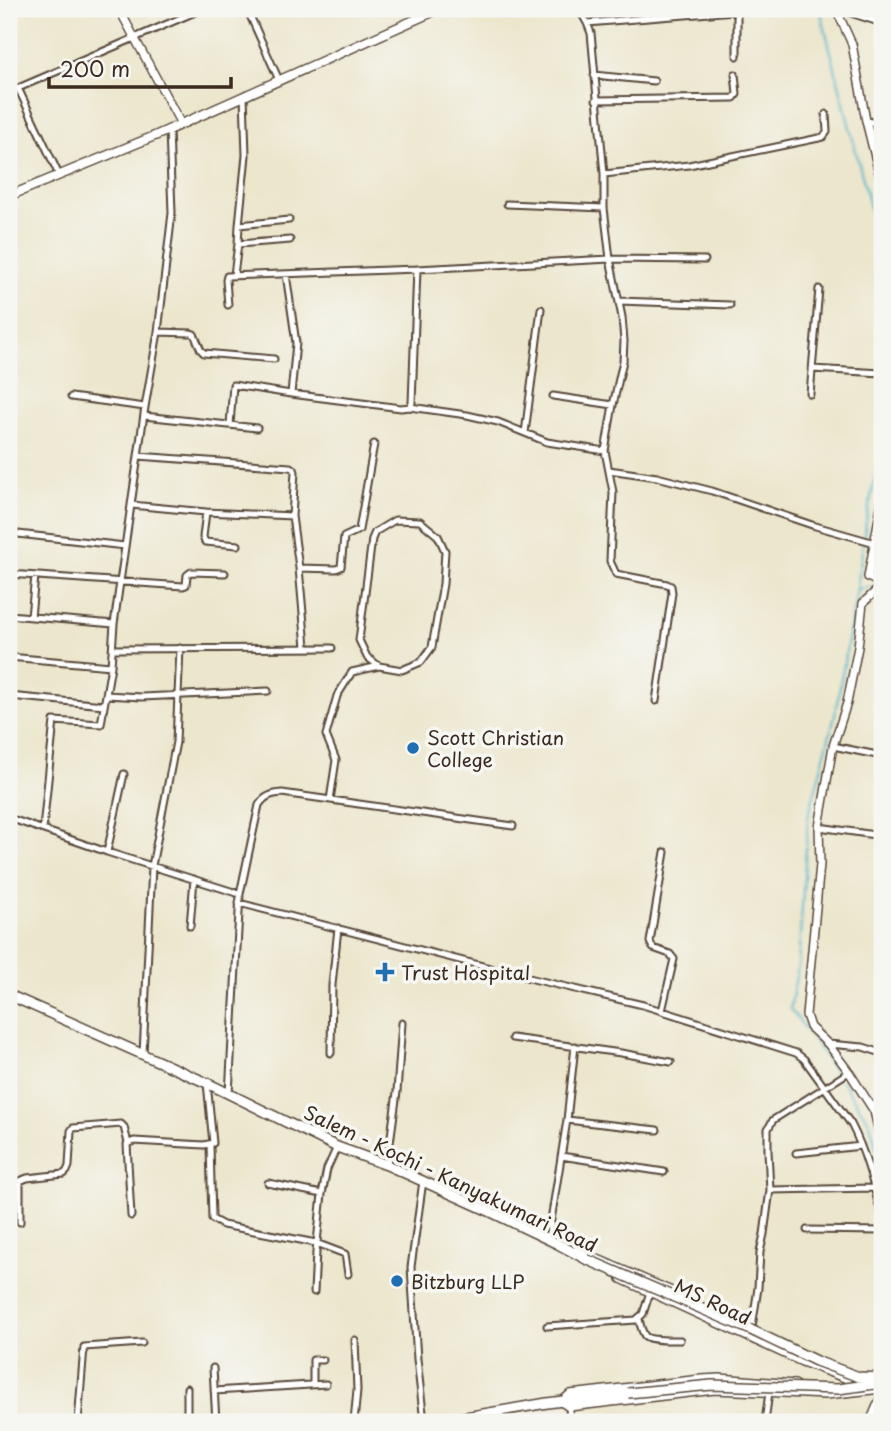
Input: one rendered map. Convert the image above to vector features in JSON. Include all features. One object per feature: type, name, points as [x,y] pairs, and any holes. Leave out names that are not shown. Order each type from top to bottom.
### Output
[{"type":"highway","name":"Salem - Kochi - Kanyakumari Road","points":[[9,995],[207,1083],[338,1147],[423,1181],[586,1259],[816,1361],[859,1377],[882,1378]]},
{"type":"highway","points":[[565,1405],[628,1393],[712,1385],[838,1389],[882,1378]]},
{"type":"highway","name":"MS Road","points":[[436,1422],[547,1403],[565,1405]]},
{"type":"highway","name":"MS Road","points":[[469,1422],[565,1405]]},
{"type":"main road","points":[[9,196],[181,124],[439,9]]},
{"type":"street","points":[[119,9],[181,124]]},
{"type":"street","points":[[9,92],[202,9]]},
{"type":"street","points":[[247,9],[279,80]]},
{"type":"street","points":[[579,9],[590,33],[604,173],[604,208],[610,259],[622,317],[623,361],[612,405],[605,451],[614,492],[611,561],[616,575],[671,586],[656,701]]},
{"type":"street","points":[[837,9],[882,23]]},
{"type":"street","points":[[837,9],[852,44],[866,121],[882,185]]},
{"type":"street","points":[[587,23],[734,11],[737,17],[737,57]]},
{"type":"street","points":[[596,100],[734,98],[737,94],[735,74]]},
{"type":"street","points":[[594,75],[654,81]]},
{"type":"street","points":[[18,88],[59,175]]},
{"type":"street","points":[[234,275],[246,155],[244,95]]},
{"type":"street","points":[[604,173],[689,165],[823,137],[827,132],[826,114]]},
{"type":"street","points":[[866,121],[882,124]]},
{"type":"street","points":[[43,829],[54,721],[101,723],[158,332],[172,213],[169,129]]},
{"type":"street","points":[[507,204],[604,208]]},
{"type":"street","points":[[239,225],[289,220]]},
{"type":"street","points":[[238,244],[290,240]]},
{"type":"street","points":[[228,305],[226,277],[234,275],[610,259],[705,260]]},
{"type":"street","points":[[410,407],[416,269]]},
{"type":"street","points":[[286,274],[296,343],[290,394]]},
{"type":"street","points":[[810,394],[819,289]]},
{"type":"street","points":[[619,301],[730,305]]},
{"type":"street","points":[[525,433],[541,309]]},
{"type":"street","points":[[158,332],[191,333],[204,353],[275,359]]},
{"type":"street","points":[[812,369],[882,373]]},
{"type":"street","points":[[230,425],[233,385],[467,415],[498,422],[547,442],[605,451]]},
{"type":"street","points":[[553,396],[612,405]]},
{"type":"street","points":[[71,397],[145,407]]},
{"type":"street","points":[[144,416],[257,428]]},
{"type":"street","points":[[299,568],[341,567],[344,537],[359,530],[374,444]]},
{"type":"street","points":[[138,456],[294,468],[292,516],[306,648]]},
{"type":"street","points":[[609,470],[657,477],[712,491],[874,543]]},
{"type":"street","points":[[882,502],[868,577],[880,586],[863,603],[858,647],[847,703],[833,746],[819,827],[820,864],[806,1015],[810,1027],[828,1044],[874,1111],[882,1145]]},
{"type":"street","points":[[131,505],[292,516]]},
{"type":"street","points":[[206,512],[203,537],[205,542],[238,545]]},
{"type":"street","points":[[330,800],[336,760],[326,735],[337,696],[352,672],[379,666],[402,670],[421,662],[432,647],[443,584],[445,551],[438,536],[421,521],[395,520],[375,533],[372,539],[359,640],[367,657],[379,666]]},
{"type":"street","points":[[9,533],[125,546]]},
{"type":"street","points":[[9,574],[183,586],[186,585],[187,575],[191,572],[225,573]]},
{"type":"street","points":[[31,617],[35,576]]},
{"type":"street","points":[[9,615],[114,624]]},
{"type":"street","points":[[143,1054],[152,866],[176,741],[180,648]]},
{"type":"street","points":[[112,649],[332,648]]},
{"type":"street","points":[[9,657],[111,666]]},
{"type":"street","points":[[106,695],[128,697],[268,691]]},
{"type":"street","points":[[9,696],[104,705]]},
{"type":"street","points":[[833,746],[882,756]]},
{"type":"street","points":[[107,852],[124,774]]},
{"type":"street","points":[[229,1094],[240,894],[255,815],[262,800],[269,795],[282,793],[513,826]]},
{"type":"street","points":[[9,818],[240,894]]},
{"type":"street","points":[[819,827],[882,836]]},
{"type":"street","points":[[662,1011],[674,959],[670,954],[653,948],[650,942],[664,852]]},
{"type":"street","points":[[190,926],[194,879]]},
{"type":"street","points":[[239,903],[662,1011],[796,1052],[804,1059],[851,1124],[875,1188],[882,1218]]},
{"type":"street","points":[[331,1053],[332,985],[338,928]]},
{"type":"street","points":[[387,1165],[397,1091],[402,1023]]},
{"type":"street","points":[[512,1038],[671,1062]]},
{"type":"street","points":[[828,1044],[863,1047],[882,1053]]},
{"type":"street","points":[[576,1046],[552,1241],[649,1281],[833,1365],[882,1378]]},
{"type":"street","points":[[752,1327],[770,1190],[769,1125],[846,1073]]},
{"type":"street","points":[[207,1083],[214,1141],[210,1145],[212,1219],[223,1225],[316,1243],[345,1254],[348,1274]]},
{"type":"street","points":[[567,1120],[657,1130]]},
{"type":"street","points":[[20,1222],[22,1178],[64,1174],[69,1166],[71,1131],[74,1128],[121,1124],[128,1143],[131,1216]]},
{"type":"street","points":[[128,1143],[134,1141],[210,1145]]},
{"type":"street","points":[[796,1153],[861,1146]]},
{"type":"street","points":[[314,1292],[322,1194],[327,1169],[338,1147]]},
{"type":"street","points":[[561,1156],[664,1172]]},
{"type":"street","points":[[423,1181],[411,1267],[424,1422]]},
{"type":"street","points":[[268,1183],[322,1194]]},
{"type":"street","points":[[770,1190],[875,1188]]},
{"type":"street","points":[[807,1230],[882,1231]]},
{"type":"street","name":"MS Road","points":[[552,1241],[582,1261],[802,1362],[882,1391]]},
{"type":"street","points":[[547,1326],[639,1319],[650,1292]]},
{"type":"street","points":[[639,1319],[647,1337],[680,1340]]},
{"type":"street","points":[[355,1340],[355,1422]]},
{"type":"street","points":[[78,1422],[84,1347],[142,1343]]},
{"type":"street","points":[[313,1384],[313,1360],[323,1360]]},
{"type":"street","points":[[213,1368],[216,1422]]},
{"type":"street","name":"MS Road","points":[[565,1405],[570,1394],[701,1379],[825,1386],[882,1378]]},
{"type":"street","points":[[215,1391],[326,1384]]},
{"type":"street","points":[[187,1388],[187,1422]]},
{"type":"street","name":"MS Road","points":[[565,1405],[715,1390],[826,1395],[882,1391]]},
{"type":"street","points":[[870,1422],[882,1391]]},
{"type":"street","points":[[765,1422],[769,1392]]},
{"type":"street","points":[[565,1405],[570,1422]]},
{"type":"waterway","points":[[820,9],[874,223],[875,255]]},
{"type":"waterway","points":[[875,267],[880,367]]},
{"type":"waterway","points":[[838,1076],[790,1009],[798,966],[808,818],[835,715],[879,457],[880,379]]},
{"type":"waterway","points":[[858,589],[870,587]]},
{"type":"waterway","points":[[841,1080],[870,1123],[882,1170]]},
{"type":"place","name":"Scott Christian College","points":[[413,748]]},
{"type":"place","name":"Trust Hospital","points":[[385,972]]},
{"type":"place","name":"Bitzburg LLP","points":[[397,1281]]}]
